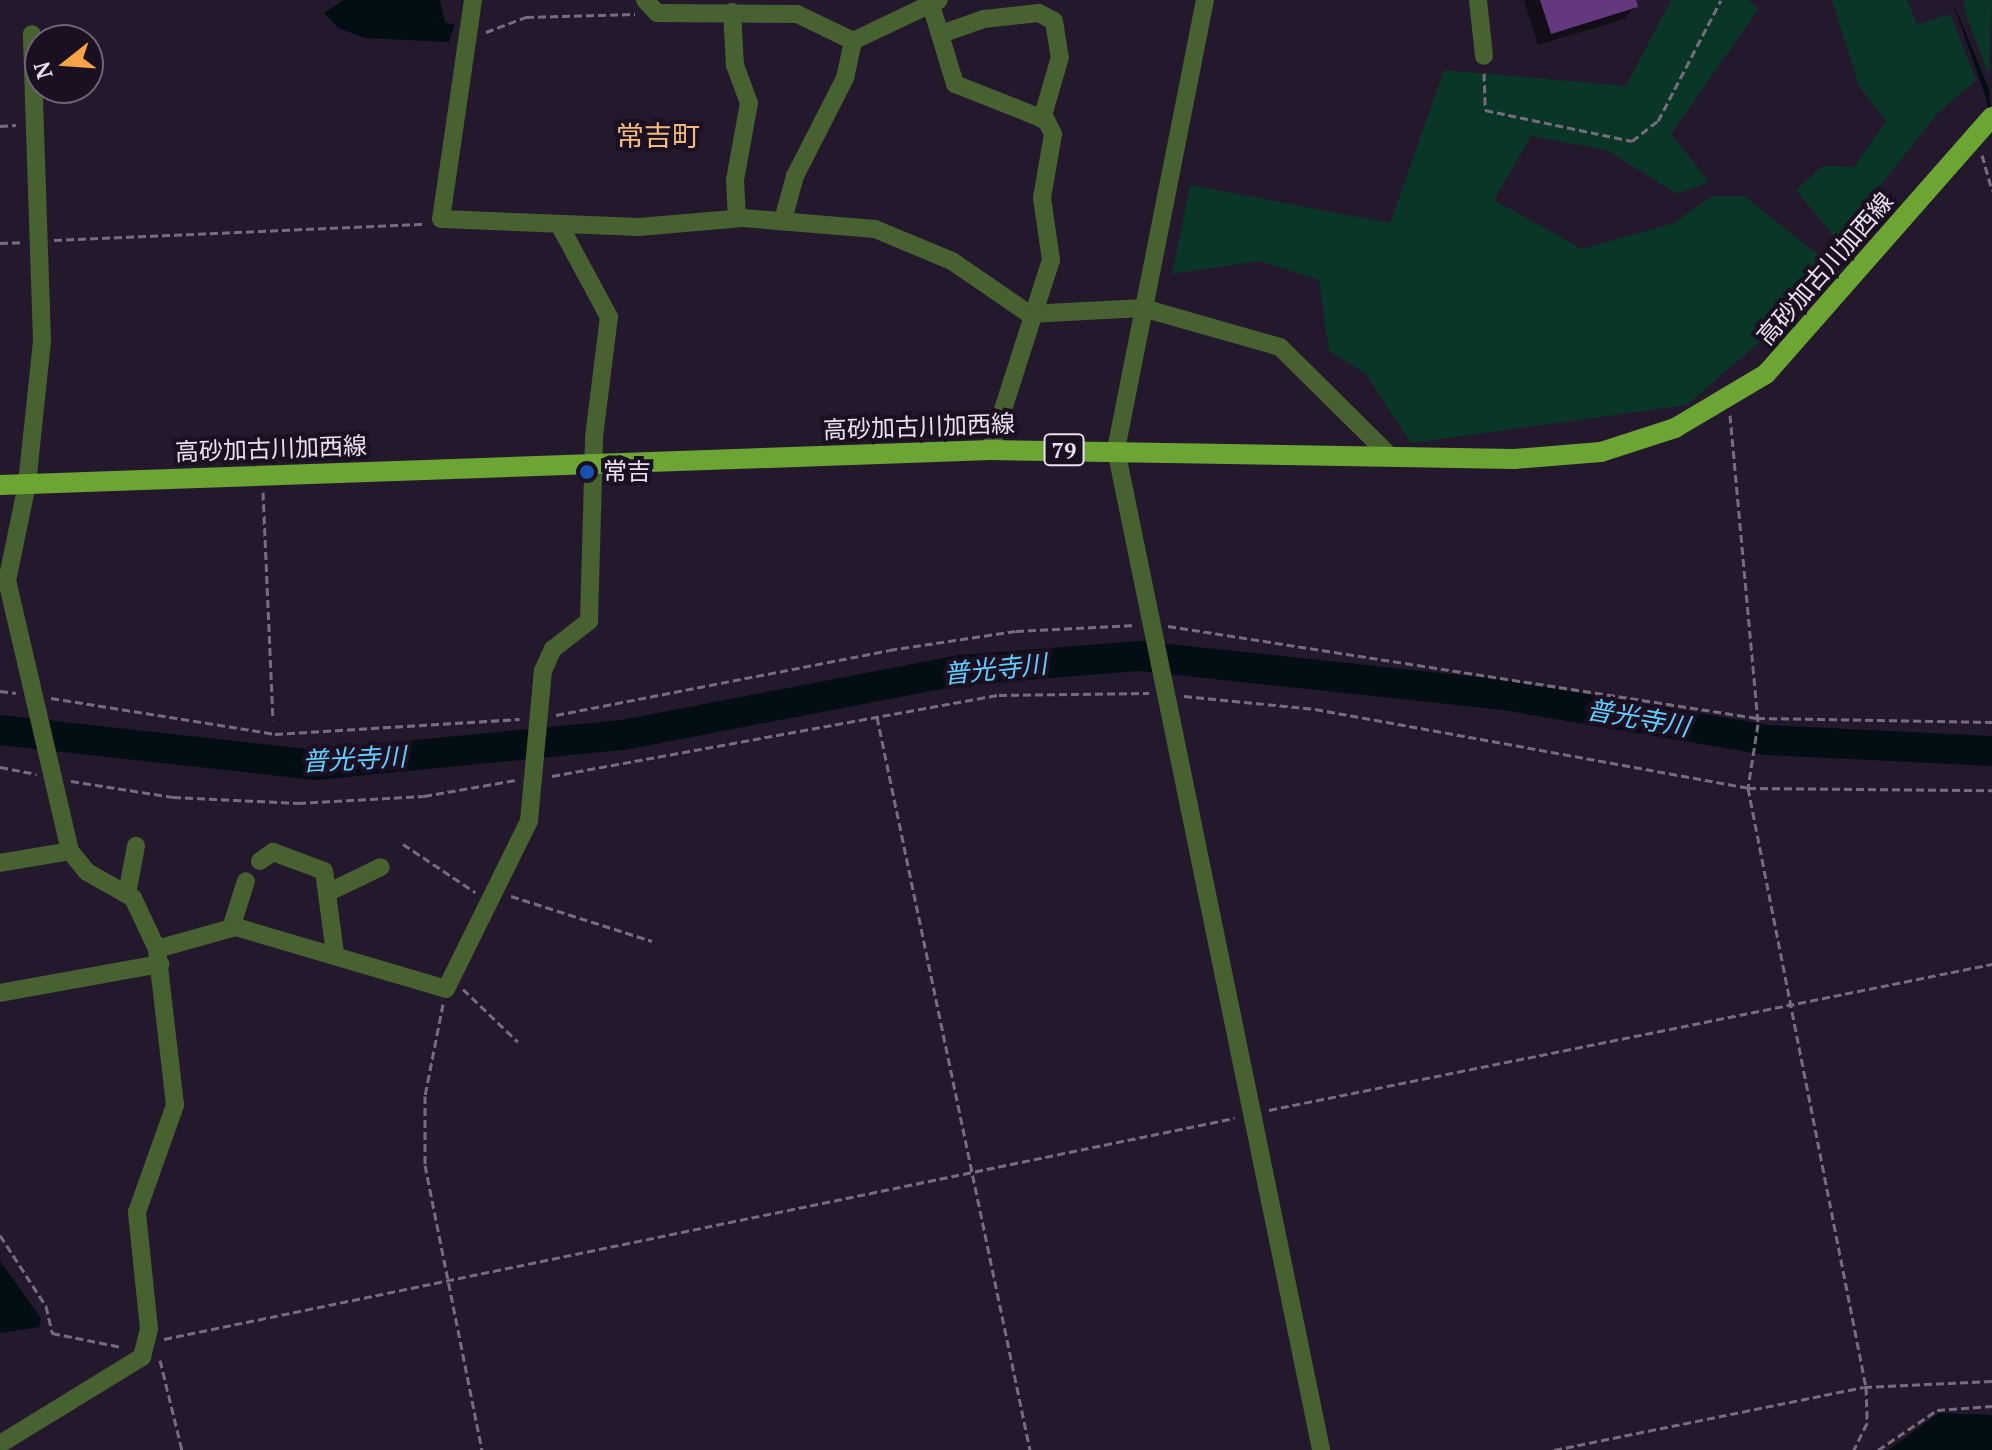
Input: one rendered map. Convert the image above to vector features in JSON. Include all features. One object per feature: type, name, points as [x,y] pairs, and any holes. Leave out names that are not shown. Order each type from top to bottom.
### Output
[{"type":"main road","name":"高砂加古川加西線","points":[[0,485],[990,450],[1386,452],[1514,459],[1601,452],[1675,428],[1728,400],[1806,334],[1992,117]]},
{"type":"street","points":[[473,0],[441,219],[560,226],[692,227],[737,218],[783,220],[902,237],[1029,314],[1143,308],[1280,347],[1386,452]]},
{"type":"street","points":[[1205,0],[1116,450],[1321,1450]]},
{"type":"street","points":[[1478,0],[1484,56]]},
{"type":"street","points":[[853,41],[935,3],[955,84],[1042,119],[1053,134],[1042,198],[1051,260],[1029,314],[990,450]]},
{"type":"street","points":[[648,5],[816,18],[853,41]]},
{"type":"street","points":[[732,12],[735,65],[749,103],[735,180],[737,218]]},
{"type":"street","points":[[941,34],[984,19],[1039,13],[1054,21],[1060,57],[1042,119]]},
{"type":"street","points":[[783,220],[795,176],[845,78],[853,41]]},
{"type":"street","points":[[0,1444],[143,1352],[137,1212],[175,1105],[158,956],[127,894],[87,872],[70,851],[56,773],[7,581],[27,484],[42,341],[35,104]]},
{"type":"street","points":[[0,993],[158,956],[231,928],[335,953],[448,986],[495,896],[529,821],[537,775],[539,720],[553,649],[589,621],[597,463],[594,437],[609,317],[560,226]]},
{"type":"street","points":[[127,894],[136,846]]},
{"type":"street","points":[[0,863],[70,851]]},
{"type":"street","points":[[260,861],[273,852],[314,862],[331,891],[335,953]]},
{"type":"street","points":[[331,891],[381,867]]},
{"type":"street","points":[[231,928],[246,881]]},
{"type":"path","points":[[1484,56],[1485,110],[1632,141],[1658,121],[1721,0]]},
{"type":"path","points":[[465,43],[526,17],[648,5]]},
{"type":"path","points":[[1976,132],[1992,191]]},
{"type":"path","points":[[0,243],[441,219]]},
{"type":"path","points":[[1728,400],[1758,724],[1748,788],[1786,1006],[1866,1387],[1867,1423],[1854,1450]]},
{"type":"path","points":[[262,476],[273,720]]},
{"type":"path","points":[[0,691],[275,734],[539,720],[889,650],[1016,631],[1152,627],[1757,718],[1992,722]]},
{"type":"path","points":[[0,767],[56,773],[173,797],[298,803],[424,796],[877,717],[1047,691],[1165,690],[1315,709],[1748,788],[1992,790]]},
{"type":"path","points":[[877,717],[1030,1450]]},
{"type":"path","points":[[403,844],[495,896],[652,941]]},
{"type":"path","points":[[143,1352],[447,1280],[1992,964]]},
{"type":"path","points":[[482,1450],[447,1280],[423,1137],[448,986],[518,1042]]},
{"type":"path","points":[[0,1235],[46,1306],[52,1333],[143,1352],[160,1360],[182,1450]]},
{"type":"path","points":[[1554,1450],[1866,1387],[1992,1381]]},
{"type":"path","points":[[1878,1450],[1937,1410],[1992,1406]]},
{"type":"path","points":[[1596,1441],[1598,1450]]},
{"type":"green space","points":[[1671,0],[1748,0],[1759,8],[1671,134],[1709,182],[1677,194],[1607,150],[1531,136],[1494,200],[1582,249],[1674,223],[1712,196],[1744,196],[1840,272],[1687,405],[1411,443],[1366,374],[1329,351],[1319,280],[1259,261],[1172,274],[1190,185],[1390,223],[1444,70],[1626,86]]},
{"type":"green space","points":[[1832,0],[1907,0],[1917,25],[1950,14],[1976,80],[1938,113],[1837,240],[1796,190],[1823,166],[1854,167],[1886,121],[1859,86]]},
{"type":"green space","points":[[1963,0],[1992,0],[1989,76],[1965,12]]},
{"type":"shaded area","points":[[344,0],[440,0],[445,23],[455,24],[449,42],[365,38],[338,28],[324,13]]},
{"type":"shaded area","points":[[1952,0],[1989,89],[1992,123],[1985,95]]},
{"type":"shaded area","points":[[0,1261],[41,1318],[39,1327],[0,1333]]},
{"type":"shaded area","points":[[1939,1413],[1992,1415],[1992,1450],[1888,1450]]},
{"type":"building","points":[[1540,0],[1636,0],[1638,7],[1551,34]]},
{"type":"waterway","name":"普光寺川","points":[[0,730],[315,765],[623,735],[961,670],[1140,656],[1498,694],[1767,740],[1992,751]]},
{"type":"place","name":"常吉","points":[[587,472]]},
{"type":"district","name":"常吉町","points":[[658,136]]}]
